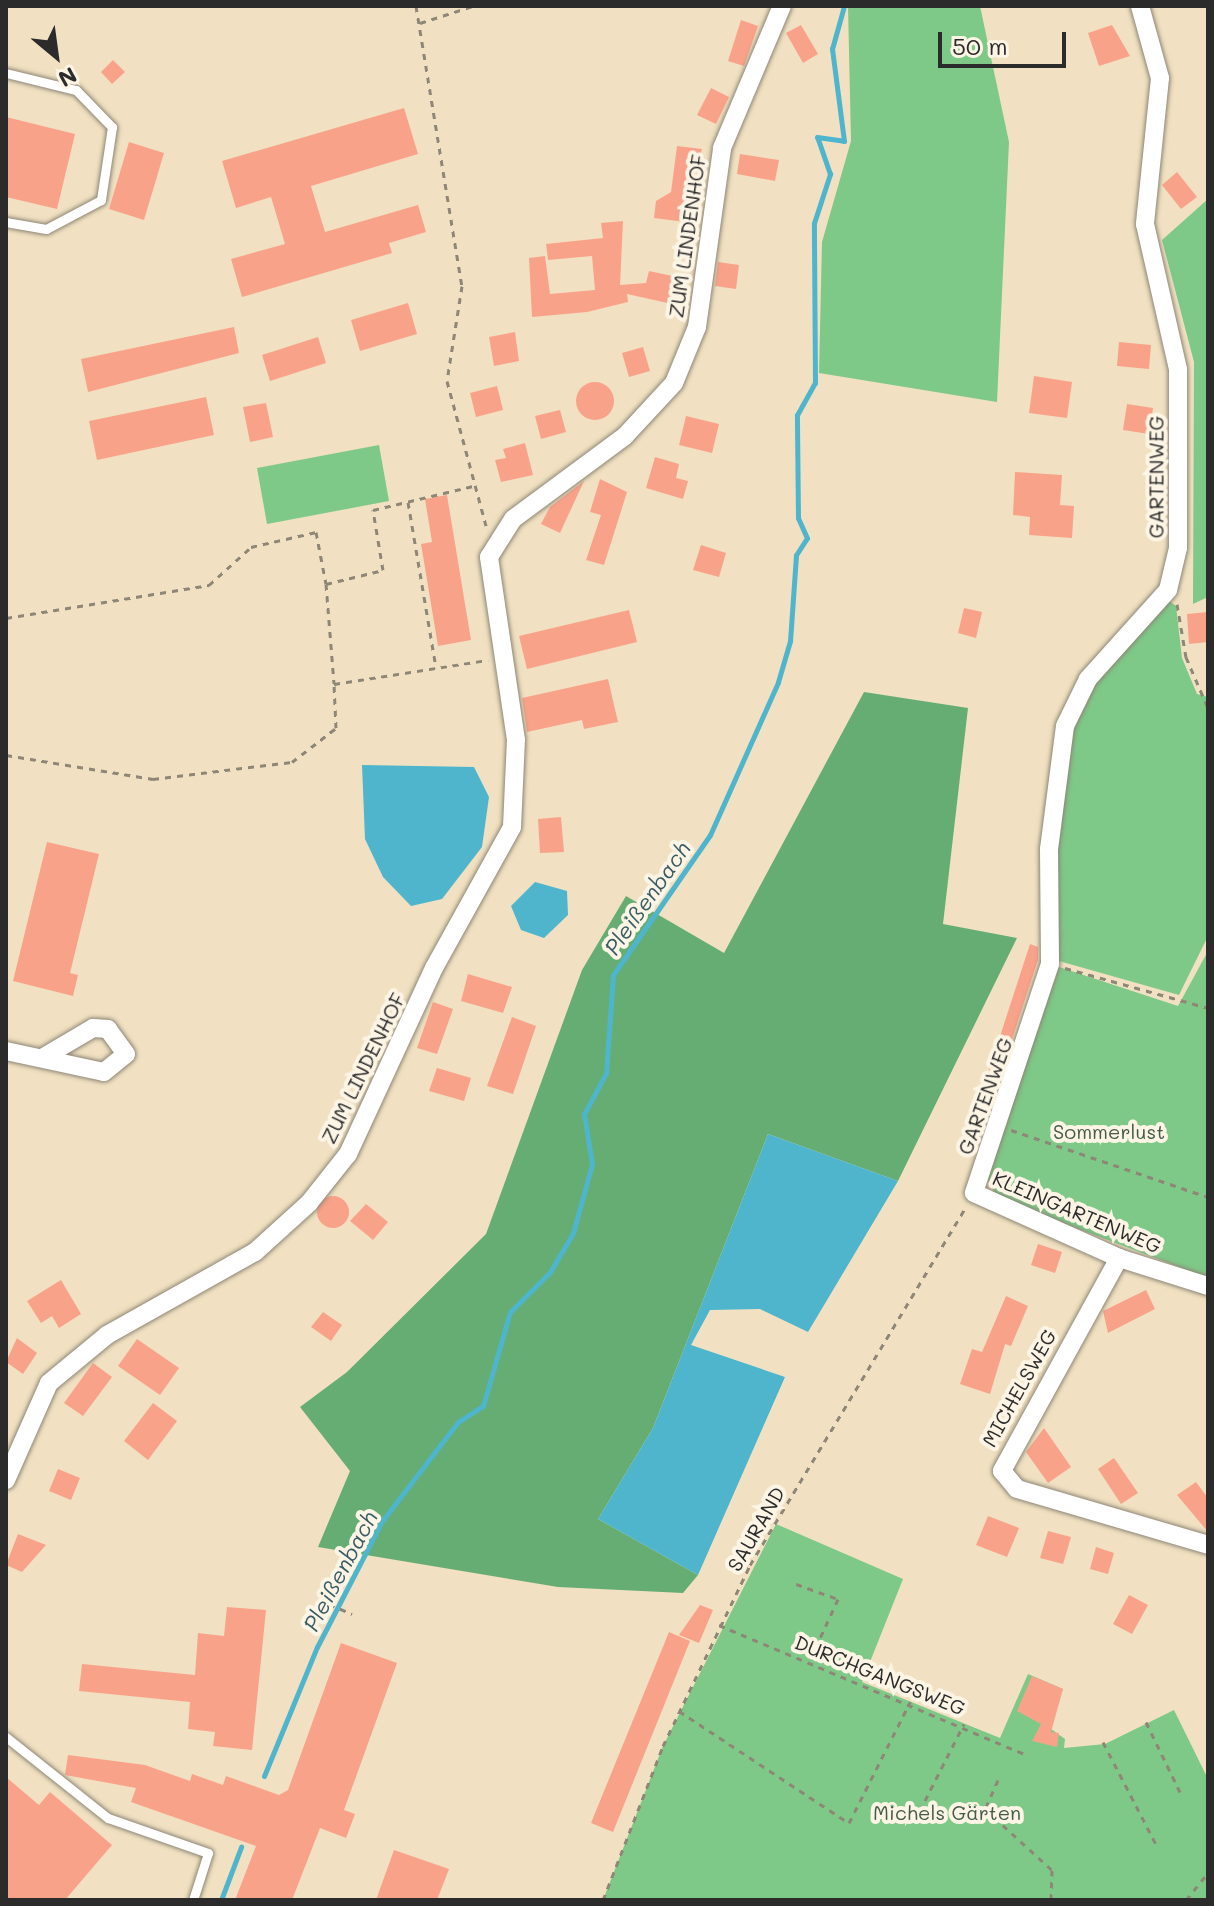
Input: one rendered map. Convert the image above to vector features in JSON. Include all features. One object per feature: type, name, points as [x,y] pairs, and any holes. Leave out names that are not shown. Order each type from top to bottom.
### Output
[{"type":"street","name":"ZUM LINDENHOF","points":[[6,1480],[49,1383],[107,1335],[255,1252],[309,1203],[348,1154],[434,968],[512,827],[516,740],[486,574],[495,543],[513,519],[654,411],[674,383],[697,327],[722,148],[782,6]]},
{"type":"street","name":"GARTENWEG","points":[[974,1193],[1050,964],[1049,849],[1065,726],[1088,679],[1168,590],[1178,548],[1178,369],[1145,224],[1160,78],[1140,6]]},
{"type":"street","points":[[6,1051],[42,1058]]},
{"type":"street","name":"KLEINGARTENWEG","points":[[974,1193],[1119,1258],[1208,1286]]},
{"type":"street","name":"MICHELSWEG","points":[[1119,1258],[1002,1471],[1017,1489],[1208,1545]]},
{"type":"lane","points":[[6,73],[76,90],[112,127],[101,200],[46,229],[6,222]]},
{"type":"lane","points":[[6,1737],[108,1818],[208,1853],[193,1900]]},
{"type":"path","points":[[416,6],[462,286],[447,381],[473,486],[495,543]]},
{"type":"path","points":[[420,23],[473,6]]},
{"type":"path","points":[[326,584],[383,570],[373,510],[473,486]]},
{"type":"path","points":[[408,501],[436,668]]},
{"type":"path","points":[[6,618],[209,585],[251,547],[316,532],[326,584],[336,728],[292,762],[153,779],[6,755]]},
{"type":"path","points":[[1168,590],[1181,609],[1186,657],[1208,708]]},
{"type":"path","points":[[334,684],[500,658]]},
{"type":"path","points":[[1050,964],[1208,1008]]},
{"type":"path","points":[[996,1125],[1208,1197]]},
{"type":"path","name":"SAURAND","points":[[603,1900],[679,1711],[719,1625],[974,1193]]},
{"type":"path","points":[[796,1584],[838,1599],[810,1661]]},
{"type":"path","points":[[329,1604],[352,1614]]},
{"type":"path","name":"DURCHGANGSWEG","points":[[719,1625],[964,1724],[1027,1755]]},
{"type":"path","points":[[679,1711],[849,1823],[910,1702]]},
{"type":"path","points":[[1146,1722],[1182,1796]]},
{"type":"path","points":[[914,1822],[964,1724]]},
{"type":"path","points":[[1103,1742],[1157,1846]]},
{"type":"path","points":[[998,1780],[985,1809],[1052,1870],[1051,1900]]},
{"type":"path","points":[[1186,1900],[1208,1873]]},
{"type":"green space","points":[[848,6],[980,6],[1009,142],[997,402],[819,373],[822,242],[851,141]]},
{"type":"green space","points":[[1208,199],[1208,597],[1193,604],[1194,362],[1162,240]]},
{"type":"green space","points":[[379,445],[389,501],[267,524],[257,468]]},
{"type":"green space","points":[[1168,600],[1176,606],[1182,658],[1197,694],[1208,697],[1208,936],[1179,995],[1059,961],[1054,851],[1070,723],[1094,679]]},
{"type":"green space","points":[[864,692],[968,708],[943,924],[1017,938],[898,1181],[768,1134],[653,1428],[598,1519],[698,1575],[683,1593],[558,1587],[318,1547],[350,1471],[300,1407],[347,1372],[486,1234],[582,970],[626,896],[724,953]]},
{"type":"green space","name":"Sommerlust","points":[[1208,951],[1208,1278],[997,1198],[987,1179],[1059,967],[1178,1006]]},
{"type":"green space","name":"Michels Gärten","points":[[776,1524],[903,1579],[862,1682],[1000,1738],[1028,1674],[1063,1689],[1047,1726],[1065,1739],[1064,1748],[1105,1744],[1174,1710],[1208,1779],[1208,1900],[603,1900],[663,1746]]},
{"type":"water","points":[[362,765],[474,767],[489,797],[482,847],[442,899],[411,906],[383,877],[365,839]]},
{"type":"water","points":[[535,882],[567,891],[568,915],[544,938],[521,930],[511,906]]},
{"type":"water","points":[[768,1134],[898,1181],[808,1332],[760,1309],[710,1310],[691,1345],[785,1377],[698,1575],[598,1519],[653,1428]]},
{"type":"building","points":[[741,20],[758,26],[744,66],[728,61]]},
{"type":"building","points":[[801,25],[818,54],[803,63],[786,33]]},
{"type":"building","points":[[1112,25],[1130,56],[1099,66],[1088,33]]},
{"type":"building","points":[[113,60],[125,72],[112,84],[101,72]]},
{"type":"building","points":[[711,88],[729,97],[716,124],[697,115]]},
{"type":"building","points":[[404,108],[418,154],[311,186],[325,232],[418,205],[426,232],[389,243],[392,253],[242,297],[231,259],[285,244],[271,197],[236,208],[222,161]]},
{"type":"building","points":[[6,117],[75,134],[57,209],[6,197]]},
{"type":"building","points":[[129,142],[164,153],[144,220],[109,209]]},
{"type":"building","points":[[677,146],[702,149],[686,204],[695,206],[693,223],[654,218],[656,201],[671,192]]},
{"type":"building","points":[[740,154],[779,160],[775,181],[737,174]]},
{"type":"building","points":[[1177,172],[1197,197],[1181,209],[1162,185]]},
{"type":"building","points":[[623,221],[620,285],[646,283],[649,271],[677,277],[672,304],[627,294],[628,302],[587,312],[532,317],[529,258],[545,256],[550,294],[595,290],[592,256],[548,260],[546,244],[603,238],[601,223]]},
{"type":"building","points":[[718,262],[739,265],[736,289],[715,286]]},
{"type":"building","points":[[408,303],[417,334],[360,351],[351,320]]},
{"type":"building","points":[[234,327],[239,353],[88,392],[81,359]]},
{"type":"building","points":[[515,332],[519,361],[494,366],[489,337]]},
{"type":"building","points":[[318,337],[326,363],[270,381],[262,355]]},
{"type":"building","points":[[1119,342],[1151,345],[1149,369],[1117,366]]},
{"type":"building","points":[[643,347],[650,371],[629,377],[622,353]]},
{"type":"building","points":[[1034,376],[1072,382],[1067,418],[1029,413]]},
{"type":"building","points":[[595,382],[608,388],[614,401],[608,414],[595,420],[582,414],[576,401],[582,388]]},
{"type":"building","points":[[497,386],[503,410],[476,417],[470,393]]},
{"type":"building","points":[[206,397],[214,435],[97,460],[89,421]]},
{"type":"building","points":[[266,403],[273,437],[250,442],[243,407]]},
{"type":"building","points":[[1127,404],[1153,408],[1149,434],[1123,430]]},
{"type":"building","points":[[560,410],[566,432],[541,439],[535,416]]},
{"type":"building","points":[[686,416],[719,424],[712,453],[679,445]]},
{"type":"building","points":[[525,443],[533,475],[501,482],[495,460],[506,458],[503,449]]},
{"type":"building","points":[[655,457],[679,464],[676,478],[688,481],[683,499],[646,488]]},
{"type":"building","points":[[1015,472],[1062,475],[1060,505],[1074,506],[1072,538],[1029,535],[1030,517],[1013,515]]},
{"type":"building","points":[[600,479],[627,492],[604,565],[586,560],[601,515],[590,512]]},
{"type":"building","points":[[584,481],[560,533],[541,524],[550,507]]},
{"type":"building","points":[[447,495],[471,640],[438,646],[421,544],[432,542],[425,499]]},
{"type":"building","points":[[701,545],[726,553],[719,577],[693,570]]},
{"type":"building","points":[[964,608],[982,612],[976,638],[958,633]]},
{"type":"building","points":[[629,610],[637,642],[527,669],[519,636]]},
{"type":"building","points":[[1208,612],[1208,642],[1189,644],[1187,614]]},
{"type":"building","points":[[608,679],[618,722],[584,729],[582,720],[527,732],[522,698]]},
{"type":"building","points":[[561,817],[564,852],[540,853],[538,819]]},
{"type":"building","points":[[47,842],[99,854],[70,973],[78,975],[73,996],[13,981]]},
{"type":"building","points":[[1030,944],[1038,947],[1038,960],[977,1145],[966,1141]]},
{"type":"building","points":[[468,974],[512,987],[503,1013],[461,1001]]},
{"type":"building","points":[[433,1002],[453,1009],[437,1054],[417,1048]]},
{"type":"building","points":[[512,1017],[536,1026],[513,1094],[487,1086]]},
{"type":"building","points":[[437,1068],[471,1078],[464,1101],[429,1091]]},
{"type":"building","points":[[333,1196],[344,1201],[349,1212],[344,1223],[333,1228],[322,1223],[317,1212],[322,1201]]},
{"type":"building","points":[[366,1204],[388,1222],[373,1240],[350,1221]]},
{"type":"building","points":[[1038,1244],[1062,1252],[1055,1273],[1031,1265]]},
{"type":"building","points":[[61,1280],[81,1314],[59,1328],[52,1316],[41,1323],[27,1301]]},
{"type":"building","points":[[1146,1290],[1155,1309],[1108,1333],[1103,1311]]},
{"type":"building","points":[[1006,1296],[1028,1306],[1011,1346],[1005,1344],[990,1394],[960,1384],[972,1349],[982,1352]]},
{"type":"building","points":[[323,1312],[342,1325],[331,1341],[311,1327]]},
{"type":"building","points":[[17,1338],[37,1353],[23,1374],[6,1362]]},
{"type":"building","points":[[137,1339],[179,1368],[160,1395],[118,1366]]},
{"type":"building","points":[[93,1363],[112,1377],[83,1416],[64,1403]]},
{"type":"building","points":[[153,1403],[177,1421],[148,1460],[124,1441]]},
{"type":"building","points":[[1044,1428],[1071,1467],[1048,1483],[1026,1452]]},
{"type":"building","points":[[1114,1458],[1138,1493],[1121,1504],[1098,1469]]},
{"type":"building","points":[[58,1469],[80,1478],[71,1500],[49,1491]]},
{"type":"building","points":[[1196,1482],[1208,1498],[1208,1532],[1177,1495]]},
{"type":"building","points":[[988,1516],[1019,1528],[1007,1557],[976,1545]]},
{"type":"building","points":[[1048,1531],[1071,1537],[1063,1564],[1040,1558]]},
{"type":"building","points":[[18,1534],[46,1545],[22,1572],[6,1565]]},
{"type":"building","points":[[1096,1547],[1114,1553],[1108,1574],[1090,1569]]},
{"type":"building","points":[[1129,1595],[1148,1605],[1132,1634],[1113,1624]]},
{"type":"building","points":[[700,1605],[713,1610],[699,1643],[679,1635]]},
{"type":"building","points":[[227,1607],[266,1610],[252,1750],[213,1746],[215,1732],[188,1729],[190,1702],[79,1691],[82,1664],[195,1675],[198,1633],[224,1636]]},
{"type":"building","points":[[669,1632],[690,1641],[613,1832],[591,1823]]},
{"type":"building","points":[[341,1643],[397,1663],[344,1810],[355,1814],[346,1838],[320,1828],[292,1900],[235,1900],[256,1846],[131,1802],[136,1788],[65,1775],[68,1755],[145,1765],[190,1781],[192,1774],[223,1785],[226,1776],[279,1795],[288,1790]]},
{"type":"building","points":[[1032,1676],[1063,1689],[1051,1732],[1059,1733],[1057,1747],[1032,1741],[1041,1724],[1017,1711]]},
{"type":"building","points":[[6,1777],[39,1805],[50,1792],[112,1845],[65,1900],[6,1900]]},
{"type":"building","points":[[394,1850],[449,1869],[437,1900],[376,1900]]},
{"type":"waterway","name":"Pleißenbach","points":[[264,1776],[317,1647],[382,1521],[458,1422],[483,1406],[510,1312],[550,1272],[573,1233],[592,1164],[584,1114],[606,1073],[613,975],[710,835],[778,682],[790,641],[796,555],[807,538],[798,518],[797,415],[815,383],[814,223],[830,174],[817,137],[844,141],[832,49],[844,6]]},
{"type":"waterway","name":"Pleißenbach","points":[[221,1900],[241,1847]]}]
